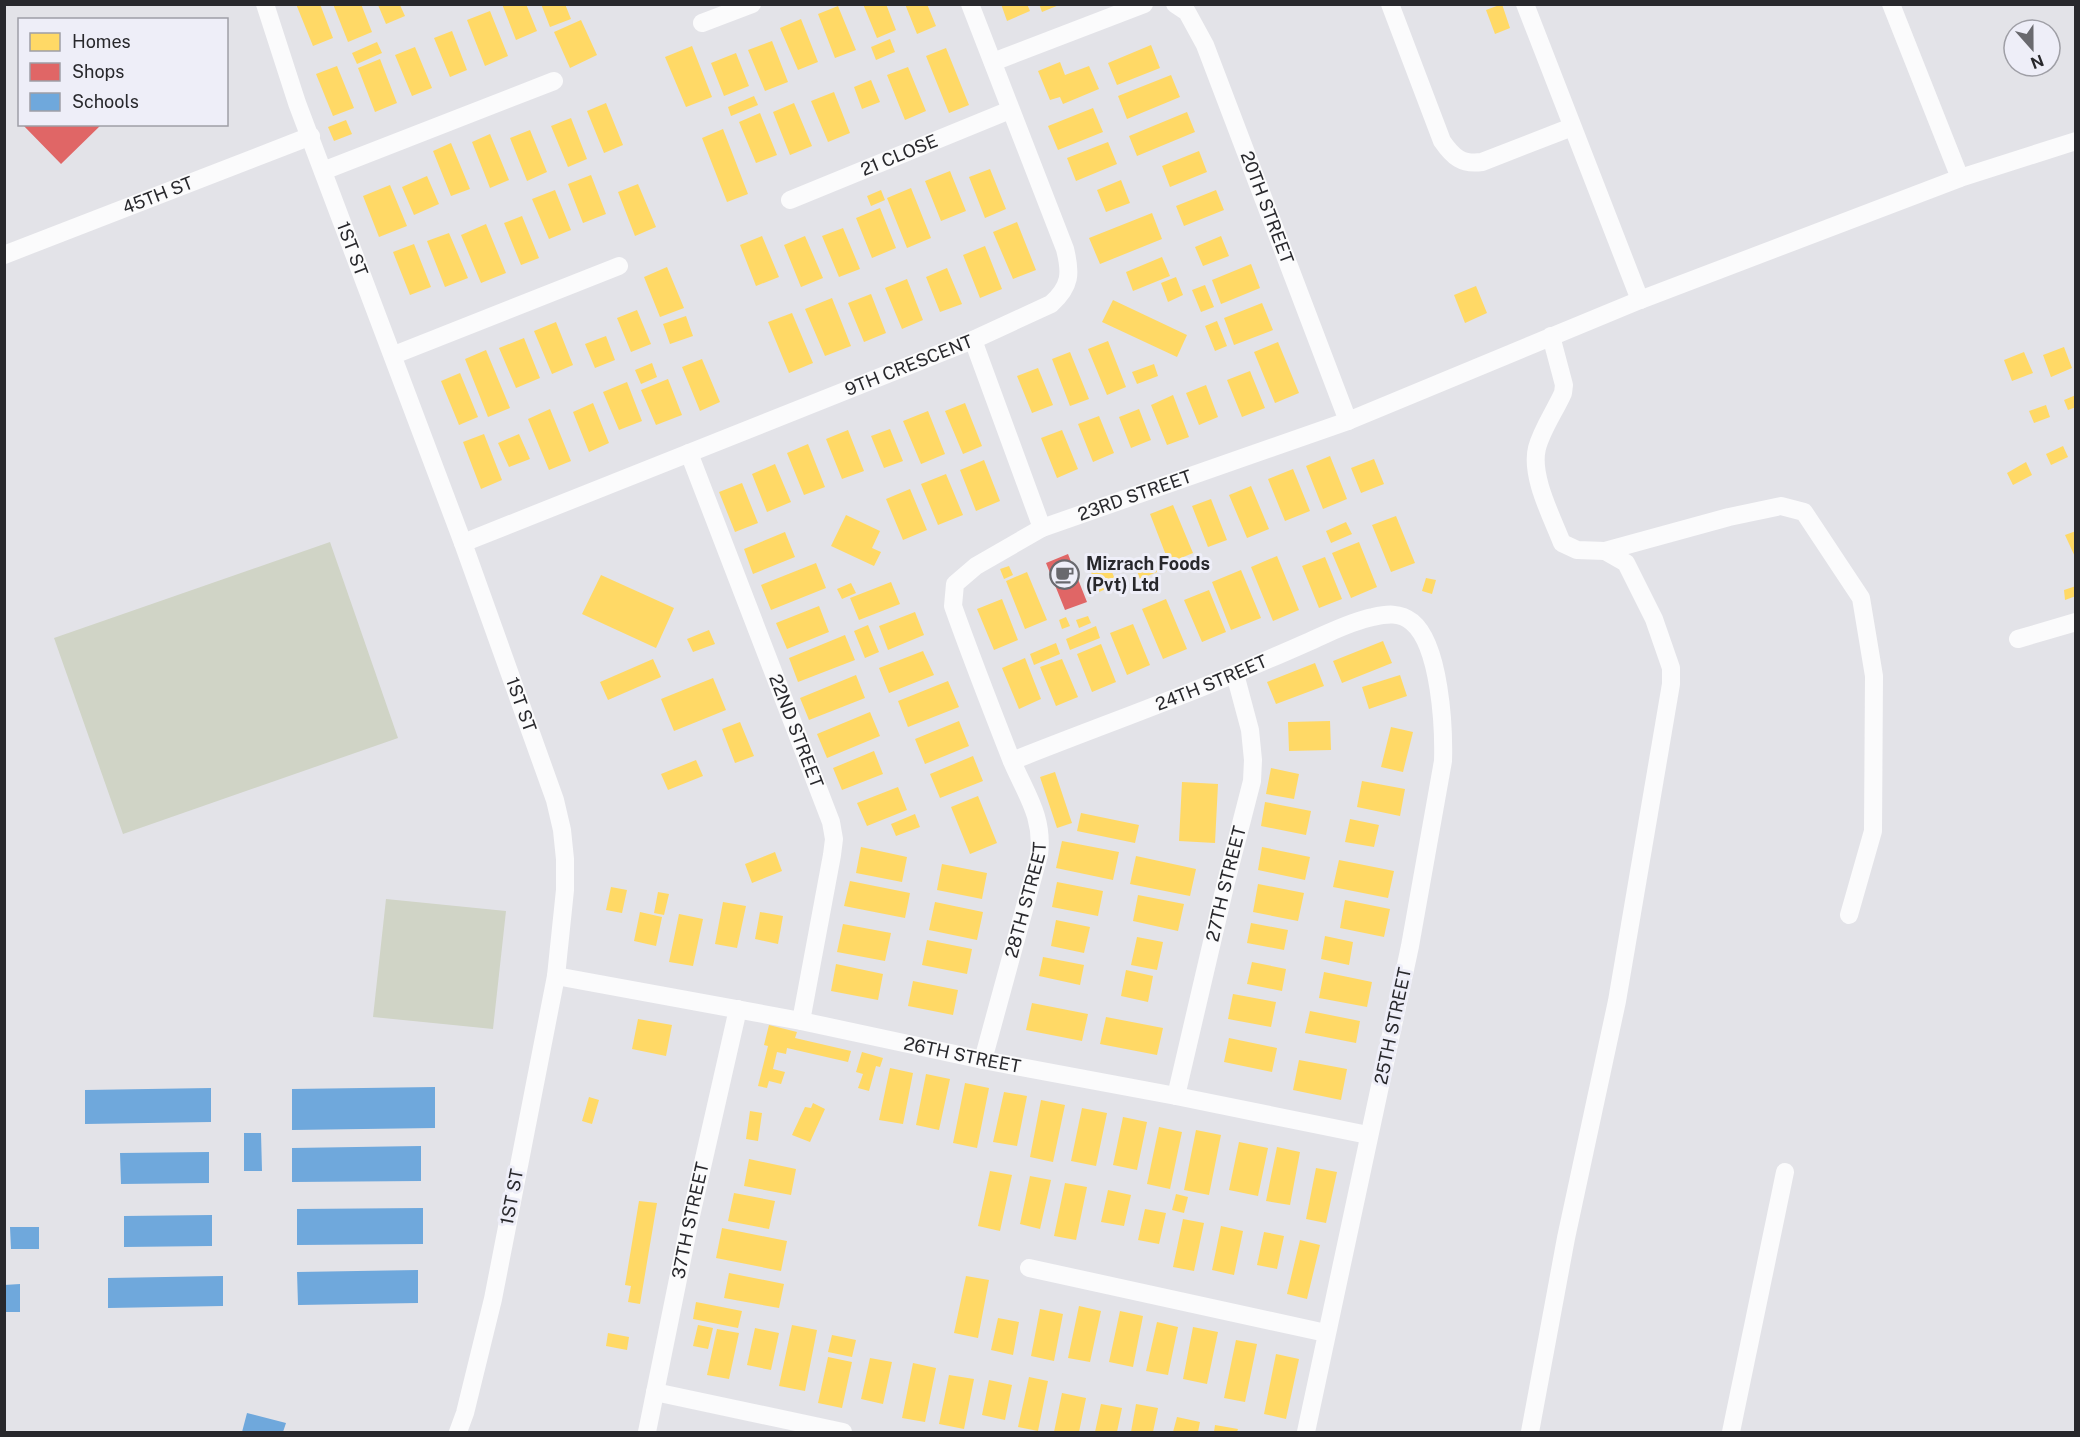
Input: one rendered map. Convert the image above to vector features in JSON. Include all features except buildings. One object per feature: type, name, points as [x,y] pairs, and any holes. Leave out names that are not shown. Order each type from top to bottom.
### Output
[{"type":"street","name":"1ST ST","points":[[265,4],[297,103],[464,543],[555,800],[566,859],[556,976],[493,1299],[459,1432]]},
{"type":"street","points":[[702,23],[752,4]]},
{"type":"street","name":"9TH CRESCENT","points":[[464,543],[973,340],[1051,304],[1062,294],[1068,280],[1069,264],[1065,249],[970,4]]},
{"type":"street","points":[[993,62],[1144,4]]},
{"type":"street","name":"20TH STREET","points":[[1175,4],[1187,12],[1205,45],[1348,420]]},
{"type":"street","points":[[1390,4],[1442,141],[1453,157],[1472,164],[1482,162],[1572,127]]},
{"type":"street","points":[[1525,4],[1640,300]]},
{"type":"street","points":[[1891,4],[1960,178]]},
{"type":"street","points":[[324,171],[554,81]]},
{"type":"street","name":"21 CLOSE","points":[[790,200],[1010,110]]},
{"type":"street","name":"45TH ST","points":[[4,255],[311,136]]},
{"type":"street","name":"23RD STREET","points":[[953,606],[955,584],[976,566],[1042,528],[1348,420],[1640,300],[1960,178],[2076,141]]},
{"type":"street","points":[[394,355],[619,266]]},
{"type":"street","points":[[1530,1432],[1566,1238],[1617,1001],[1671,684],[1671,668],[1654,620],[1626,563],[1612,553],[1577,550],[1562,543],[1540,486],[1536,469],[1537,447],[1563,393],[1564,384],[1551,336]]},
{"type":"street","points":[[973,340],[1042,528]]},
{"type":"street","name":"22ND STREET","points":[[689,453],[831,822],[834,839],[832,855],[801,1021]]},
{"type":"street","points":[[1605,551],[1729,517],[1781,506],[1804,512],[1814,526],[1861,598],[1874,676],[1873,831],[1849,915]]},
{"type":"street","name":"28TH STREET","points":[[953,606],[1012,761],[1038,819],[1041,837],[1039,855],[983,1060]]},
{"type":"street","name":"24TH STREET","points":[[1012,761],[1235,674],[1371,617],[1393,614],[1411,622]]},
{"type":"street","name":"25TH STREET","points":[[1306,1432],[1410,946],[1443,761],[1443,739],[1433,661],[1424,639],[1411,622]]},
{"type":"street","points":[[2018,639],[2076,622]]},
{"type":"street","name":"27TH STREET","points":[[1176,1096],[1252,781],[1253,760],[1250,730],[1235,674]]},
{"type":"street","name":"26TH STREET","points":[[556,976],[801,1021],[983,1060],[1368,1135]]},
{"type":"street","name":"37TH STREET","points":[[647,1432],[690,1220],[738,1009]]},
{"type":"street","points":[[1731,1432],[1785,1172]]},
{"type":"street","points":[[1029,1268],[1326,1333]]},
{"type":"street","points":[[655,1392],[843,1432]]},
{"type":"shaded area","points":[[330,542],[398,738],[123,834],[54,638]]},
{"type":"shaded area","points":[[386,899],[506,911],[493,1029],[373,1017]]},
{"type":"place","name":"Mizrach Foods (Pvt) Ltd","points":[[1065,574]]}]
